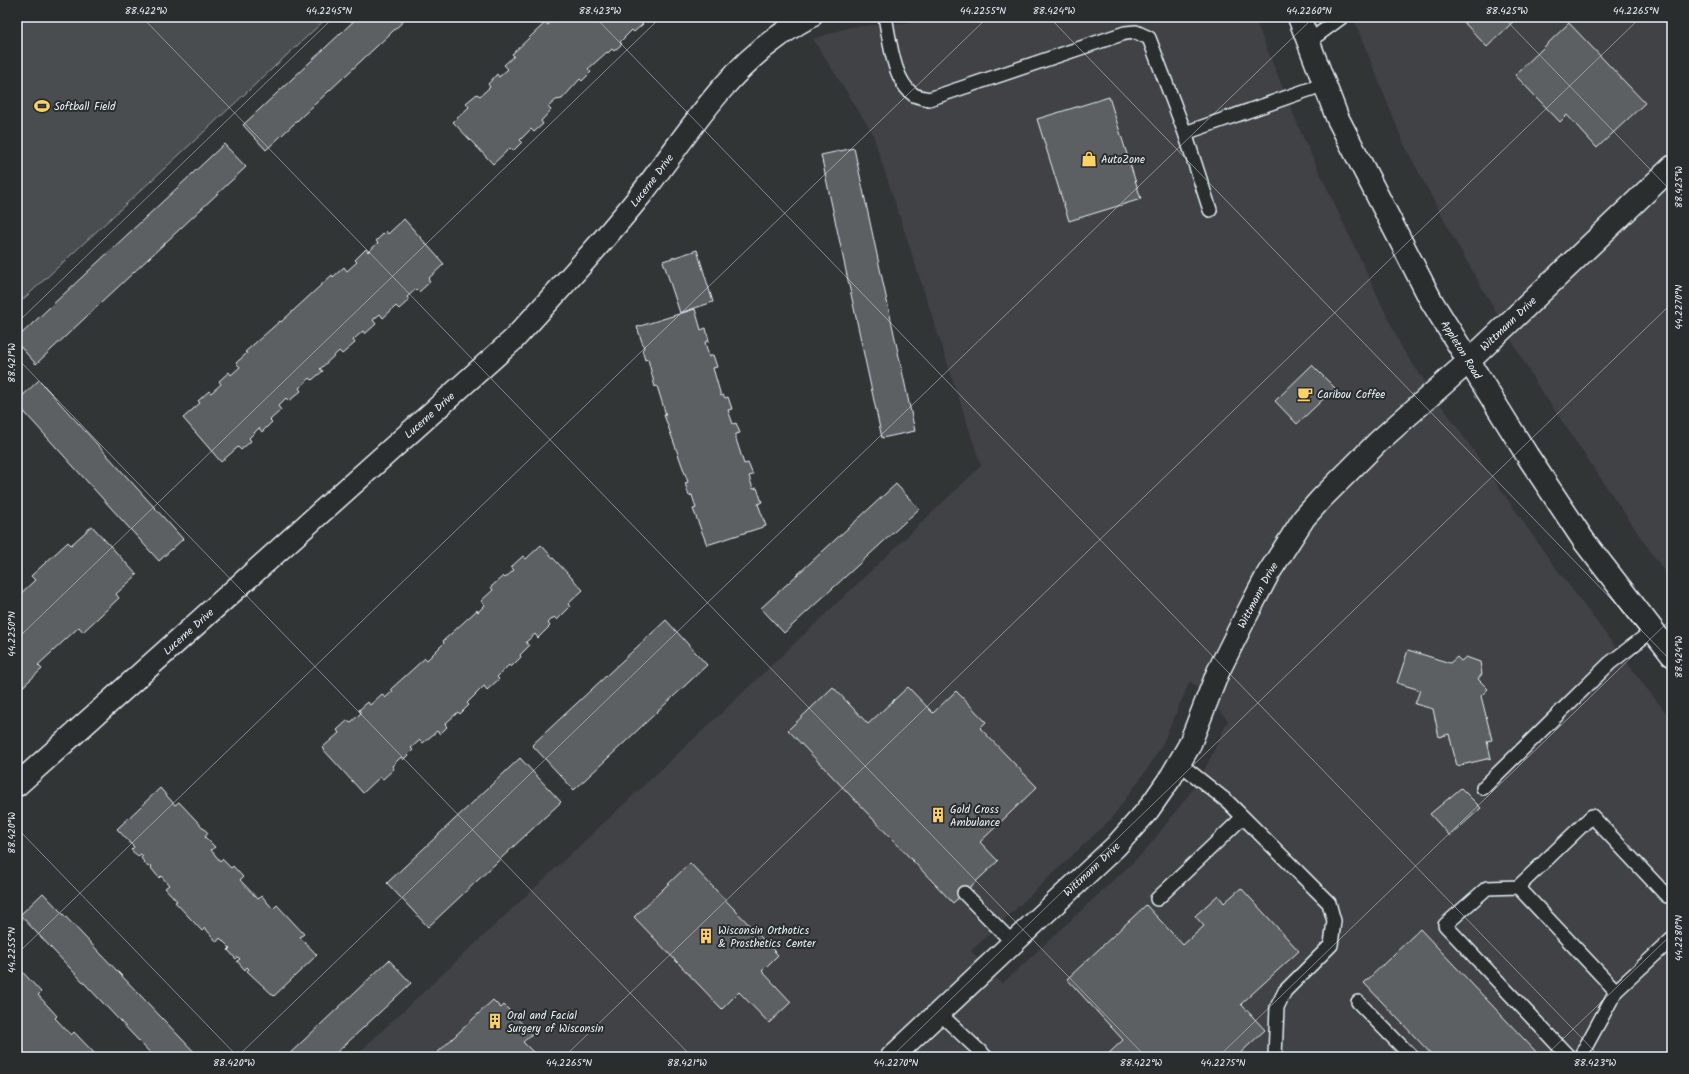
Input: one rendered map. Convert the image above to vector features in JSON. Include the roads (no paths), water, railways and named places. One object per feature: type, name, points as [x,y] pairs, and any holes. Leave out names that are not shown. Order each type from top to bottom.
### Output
[{"type":"street","name":"Lucerne Drive","points":[[17,785],[513,340],[574,274],[639,197],[688,131],[730,81],[758,51],[801,20],[810,17]]},
{"type":"street","name":"Appleton Road","points":[[1299,17],[1337,116],[1432,302],[1527,456],[1584,541],[1672,655]]},
{"type":"street","name":"Wittmann Drive","points":[[892,1057],[1124,837],[1148,810],[1189,746],[1218,672],[1268,574],[1290,537],[1320,499],[1362,458],[1469,361],[1672,167]]},
{"type":"lane","points":[[885,17],[898,74],[905,86],[915,95],[929,98],[1125,33],[1136,32],[1149,38],[1185,133],[1210,210]]},
{"type":"lane","points":[[1308,42],[1342,17]]},
{"type":"lane","points":[[1185,133],[1325,84]]},
{"type":"lane","points":[[1483,788],[1610,663],[1652,631]]},
{"type":"lane","points":[[1179,763],[1228,802],[1329,903],[1334,921],[1331,944],[1285,991],[1277,1007],[1275,1057]]},
{"type":"lane","points":[[1569,1057],[1445,925],[1487,888],[1518,887],[1592,816],[1670,896]]},
{"type":"lane","points":[[1157,899],[1243,817]]},
{"type":"lane","points":[[1518,887],[1616,991]]},
{"type":"lane","points":[[964,893],[1013,943]]},
{"type":"lane","points":[[1580,1057],[1616,991],[1672,939]]},
{"type":"lane","points":[[1358,1002],[1412,1057]]},
{"type":"lane","points":[[938,1013],[986,1057]]},
{"type":"place","name":"Softball Field","points":[[42,106]]},
{"type":"place","name":"AutoZone","points":[[1089,159]]},
{"type":"place","name":"Caribou Coffee","points":[[1305,394]]},
{"type":"place","name":"Gold Cross Ambulance","points":[[938,815]]},
{"type":"place","name":"Wisconsin Orthotics & Prosthetics Center","points":[[706,936]]},
{"type":"place","name":"Oral and Facial Surgery of Wisconsin","points":[[495,1021]]}]
